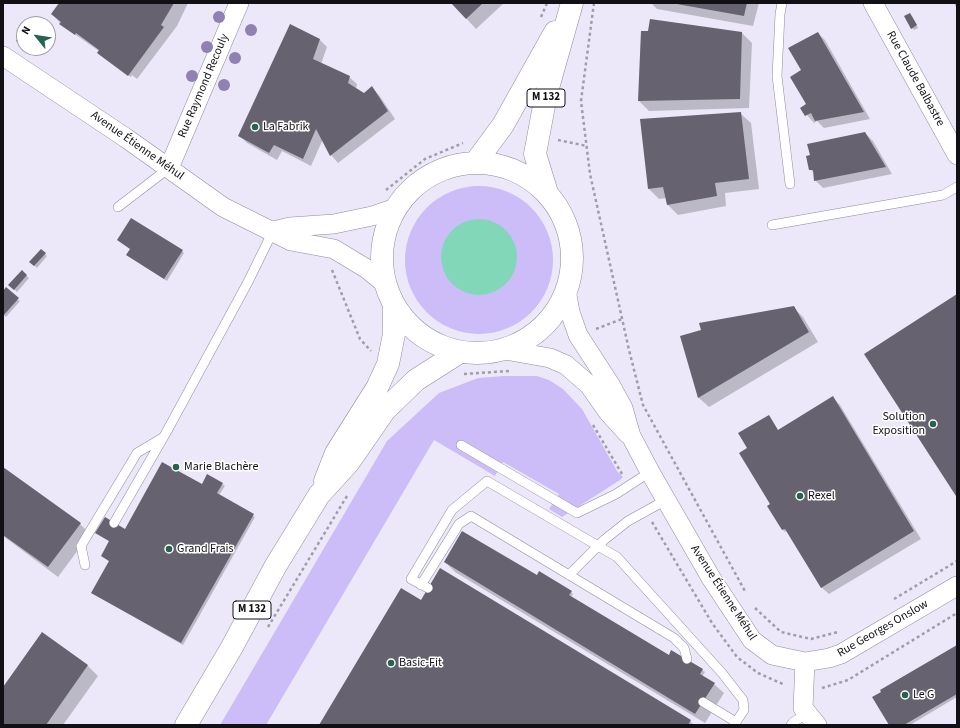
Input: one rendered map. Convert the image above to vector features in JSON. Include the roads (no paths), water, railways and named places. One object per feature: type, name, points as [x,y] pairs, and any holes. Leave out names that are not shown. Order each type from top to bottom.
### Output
[{"type":"main road","name":"M 132","points":[[474,163],[503,125],[572,3]]},
{"type":"main road","name":"M 132","points":[[546,193],[535,154],[546,95],[572,3]]},
{"type":"main road","points":[[474,163],[498,165],[519,173],[546,193],[557,207],[569,233],[572,262],[566,290],[555,312],[539,331],[505,350],[490,353],[460,352],[436,345],[415,331],[394,309],[383,282],[382,251],[390,200],[411,189],[431,175],[452,166],[474,163]]},
{"type":"main road","name":"M 132","points":[[186,725],[232,647],[275,567],[319,495],[336,453],[377,388],[388,364],[394,334],[394,309]]},
{"type":"main road","name":"M 132","points":[[319,495],[349,462],[385,410],[416,380],[460,352]]},
{"type":"street","name":"Rue Raymond Recouly","points":[[169,168],[239,3]]},
{"type":"street","name":"Rue Claude Balbastre","points":[[873,3],[957,155]]},
{"type":"street","name":"Avenue Étienne Méhul","points":[[3,56],[126,138],[223,207],[246,220],[273,231],[292,241],[334,249],[368,268],[383,282]]},
{"type":"street","points":[[273,231],[290,227],[334,224],[372,216],[390,200]]},
{"type":"street","name":"Avenue Étienne Méhul","points":[[566,290],[570,312],[578,335],[617,397],[623,408],[631,436],[711,578],[752,640],[772,655],[805,662]]},
{"type":"street","name":"Avenue Étienne Méhul","points":[[505,350],[550,358],[566,366],[589,385],[608,412],[631,436]]},
{"type":"street","name":"Rue Georges Onslow","points":[[805,662],[818,661],[841,654],[957,586]]},
{"type":"street","points":[[805,662],[803,706],[812,720]]},
{"type":"lane","points":[[782,3],[780,14],[777,76],[790,184]]},
{"type":"lane","points":[[118,208],[169,168]]},
{"type":"lane","points":[[772,225],[943,195],[957,187]]},
{"type":"lane","points":[[114,523],[248,282],[273,231]]},
{"type":"lane","points":[[85,565],[81,546],[137,453],[163,437]]},
{"type":"lane","points":[[461,445],[577,513],[620,491],[650,472]]},
{"type":"lane","points":[[687,659],[684,648],[674,638],[471,516],[459,524],[447,549],[425,587],[411,579],[452,510],[487,481],[617,557],[722,673],[743,700],[744,710],[735,723],[703,702]]},
{"type":"lane","points":[[568,575],[597,546],[628,521],[666,500]]},
{"type":"lane","points":[[791,725],[793,722],[812,720]]},
{"type":"place","name":"La Fabrik","points":[[255,127]]},
{"type":"place","name":"Solution Exposition","points":[[933,424]]},
{"type":"place","name":"Marie Blachère","points":[[176,467]]},
{"type":"place","name":"Rexel","points":[[800,496]]},
{"type":"place","name":"Grand Frais","points":[[169,549]]},
{"type":"place","name":"Basic-Fit","points":[[391,663]]},
{"type":"place","name":"Le G","points":[[905,695]]}]
